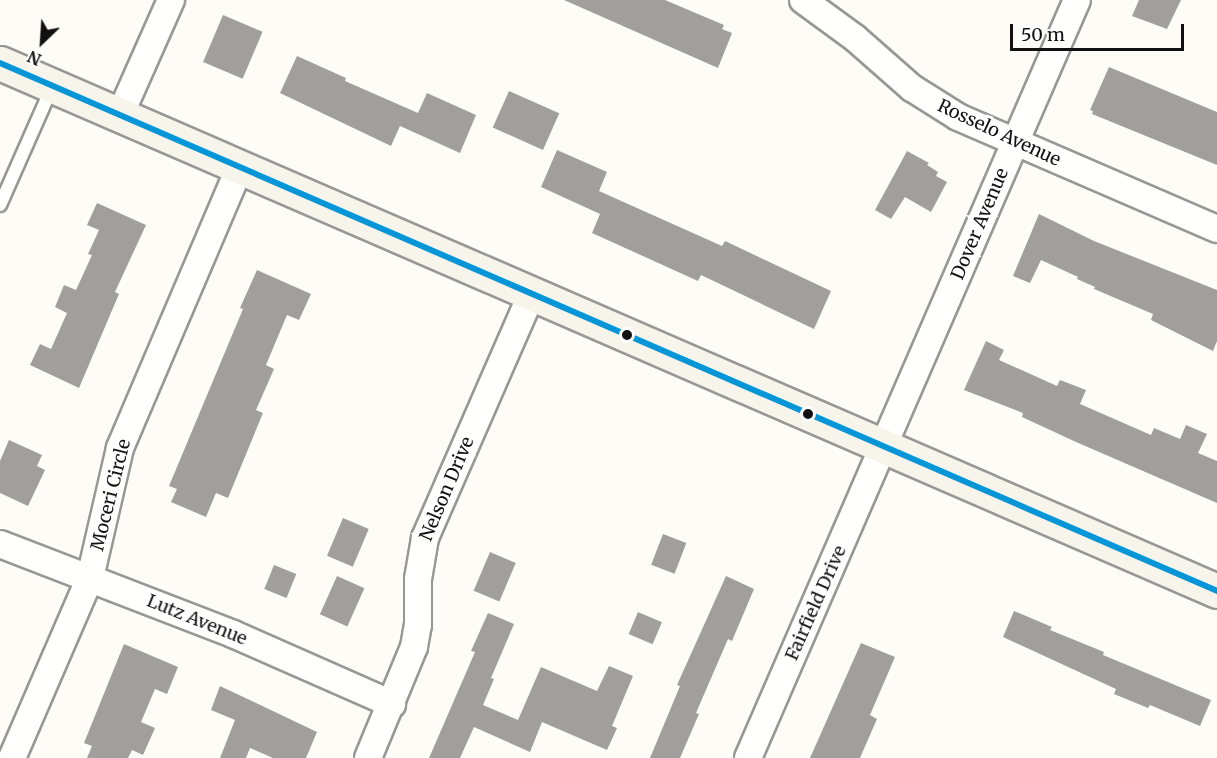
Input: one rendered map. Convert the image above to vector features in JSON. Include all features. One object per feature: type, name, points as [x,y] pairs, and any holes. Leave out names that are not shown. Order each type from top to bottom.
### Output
[{"type":"main road","points":[[0,63],[1217,591]]},
{"type":"street","points":[[120,115],[171,0]]},
{"type":"street","name":"Rosselo Avenue","points":[[803,0],[855,38],[879,61],[920,93],[958,117],[1217,229]]},
{"type":"street","name":"Dover Avenue","points":[[884,448],[1077,0]]},
{"type":"street","name":"Moceri Circle","points":[[12,758],[90,578],[120,448],[240,167]]},
{"type":"street","name":"Nelson Drive","points":[[368,758],[414,647],[418,625],[418,579],[425,538],[531,294]]},
{"type":"street","name":"Fairfield Drive","points":[[748,758],[884,448]]},
{"type":"street","name":"Lutz Avenue","points":[[0,544],[233,634],[392,704]]},
{"type":"lane","points":[[0,205],[52,86]]},
{"type":"building","points":[[564,0],[665,0],[724,25],[722,29],[732,33],[718,68]]},
{"type":"building","points":[[1139,0],[1181,0],[1167,29],[1132,16]]},
{"type":"building","points":[[223,15],[263,32],[243,79],[203,62]]},
{"type":"building","points":[[297,56],[346,78],[345,81],[418,113],[427,93],[476,115],[460,153],[400,126],[391,146],[280,93]]},
{"type":"building","points":[[1109,67],[1217,112],[1217,165],[1092,114],[1093,111],[1090,110]]},
{"type":"building","points":[[509,91],[559,113],[543,150],[493,128]]},
{"type":"building","points":[[557,150],[607,172],[599,191],[722,246],[725,241],[831,291],[814,329],[701,275],[698,281],[592,233],[600,214],[541,187]]},
{"type":"building","points":[[907,151],[929,163],[927,165],[938,172],[936,176],[947,182],[931,212],[905,197],[891,219],[875,210]]},
{"type":"building","points":[[97,203],[146,225],[115,292],[119,294],[79,388],[30,365],[40,344],[51,349],[67,313],[55,307],[64,285],[76,290],[92,255],[88,254],[99,230],[87,225]]},
{"type":"building","points":[[1039,214],[1094,241],[1217,290],[1217,341],[1213,351],[1151,320],[1153,314],[1094,289],[1095,287],[1077,279],[1078,277],[1041,260],[1030,283],[1013,276]]},
{"type":"building","points":[[257,270],[311,294],[299,320],[287,315],[266,365],[274,369],[256,410],[263,413],[228,498],[216,493],[206,517],[171,502],[177,489],[169,486]]},
{"type":"building","points":[[986,341],[1004,350],[999,360],[1057,386],[1060,380],[1086,390],[1080,404],[1151,435],[1154,428],[1180,439],[1186,425],[1207,434],[1198,453],[1217,461],[1217,503],[1022,417],[1023,413],[964,390]]},
{"type":"building","points":[[9,440],[42,455],[37,466],[45,470],[28,506],[0,493],[0,461]]},
{"type":"building","points":[[343,518],[369,529],[353,567],[327,556]]},
{"type":"building","points":[[663,534],[686,543],[675,574],[651,565]]},
{"type":"building","points":[[490,552],[516,563],[499,602],[474,591]]},
{"type":"building","points":[[274,565],[296,574],[287,598],[264,589]]},
{"type":"building","points":[[337,576],[364,588],[347,627],[320,614]]},
{"type":"building","points":[[726,576],[754,589],[732,641],[728,639],[696,713],[699,714],[680,758],[650,758],[680,686],[677,685]]},
{"type":"building","points":[[1014,611],[1052,627],[1050,630],[1104,652],[1103,655],[1211,700],[1200,726],[1150,705],[1148,708],[1114,694],[1116,689],[1003,637]]},
{"type":"building","points":[[638,612],[662,622],[653,644],[629,634]]},
{"type":"building","points":[[488,613],[514,624],[491,678],[494,679],[483,705],[518,720],[541,667],[597,691],[609,666],[633,676],[612,726],[617,728],[607,750],[542,722],[530,752],[474,727],[460,758],[429,758],[475,652],[471,651]]},
{"type":"building","points":[[861,643],[895,657],[870,715],[877,719],[860,758],[810,758]]},
{"type":"building","points":[[124,644],[178,667],[167,694],[155,689],[141,722],[155,728],[143,755],[132,750],[128,758],[87,758],[92,746],[84,743]]},
{"type":"building","points":[[220,686],[317,732],[306,758],[273,758],[250,748],[246,758],[220,758],[235,720],[211,710]]},
{"type":"transit line","points":[[0,63],[1217,591]]}]
